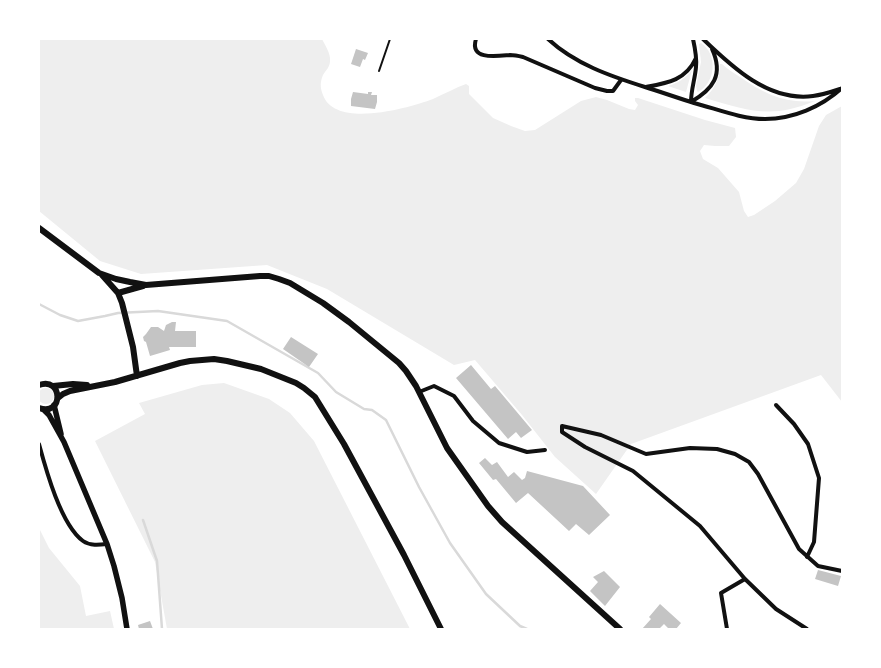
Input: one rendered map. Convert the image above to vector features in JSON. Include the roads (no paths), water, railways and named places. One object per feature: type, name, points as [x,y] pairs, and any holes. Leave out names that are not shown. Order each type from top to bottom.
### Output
[{"type":"main road","points":[[39,228],[99,273],[118,293],[133,347],[138,376]]},
{"type":"main road","points":[[99,273],[116,280],[146,285]]},
{"type":"main road","points":[[118,293],[146,285],[245,276],[269,276],[290,283],[323,303],[399,363],[411,378],[419,392],[447,448],[488,506],[502,522],[620,629]]},
{"type":"main road","points":[[42,409],[50,409],[58,398],[66,392],[111,383],[190,361],[227,361],[266,371],[296,383],[315,397],[344,444],[404,555],[441,629]]},
{"type":"main road","points":[[40,384],[48,384],[53,386],[73,384],[92,386]]},
{"type":"main road","points":[[53,386],[58,398]]},
{"type":"main road","points":[[54,405],[64,442]]},
{"type":"main road","points":[[42,409],[49,416],[64,442],[107,544],[122,598],[127,629]]},
{"type":"street","points":[[476,39],[474,44],[480,54],[489,56],[512,55],[523,57],[602,90],[613,90],[621,80]]},
{"type":"street","points":[[548,39],[562,51],[586,65],[608,75],[738,116],[778,118],[792,115],[814,108],[842,88]]},
{"type":"street","points":[[691,102],[696,66],[693,39]]},
{"type":"street","points":[[703,39],[735,68],[761,85],[778,93],[796,96],[814,96],[829,93],[842,88]]},
{"type":"street","points":[[691,102],[704,94],[714,81],[717,65],[714,52],[711,47]]},
{"type":"street","points":[[644,87],[676,80],[689,70],[696,58]]},
{"type":"street","points":[[419,392],[434,386],[454,396],[473,422],[499,444],[527,452],[545,450]]},
{"type":"street","points":[[776,405],[794,424],[808,444],[819,478],[814,542],[807,557]]},
{"type":"street","points":[[807,629],[776,609],[745,580],[700,526],[633,471],[585,447],[562,432],[562,426],[601,435],[646,454],[690,448],[717,449],[735,454],[749,462],[758,474],[799,549],[818,566],[842,571]]},
{"type":"street","points":[[39,444],[47,472],[62,511],[73,531],[84,541],[96,546],[107,544]]},
{"type":"street","points":[[727,629],[721,593],[745,580]]},
{"type":"lane","points":[[378,71],[390,39]]},
{"type":"waterway","points":[[39,304],[60,315],[78,321],[118,313],[158,311],[227,321],[318,373],[336,392],[364,409],[372,410],[386,420],[419,487],[450,543],[486,594],[520,626],[527,629]]},
{"type":"waterway","points":[[143,520],[157,561],[162,629]]}]
